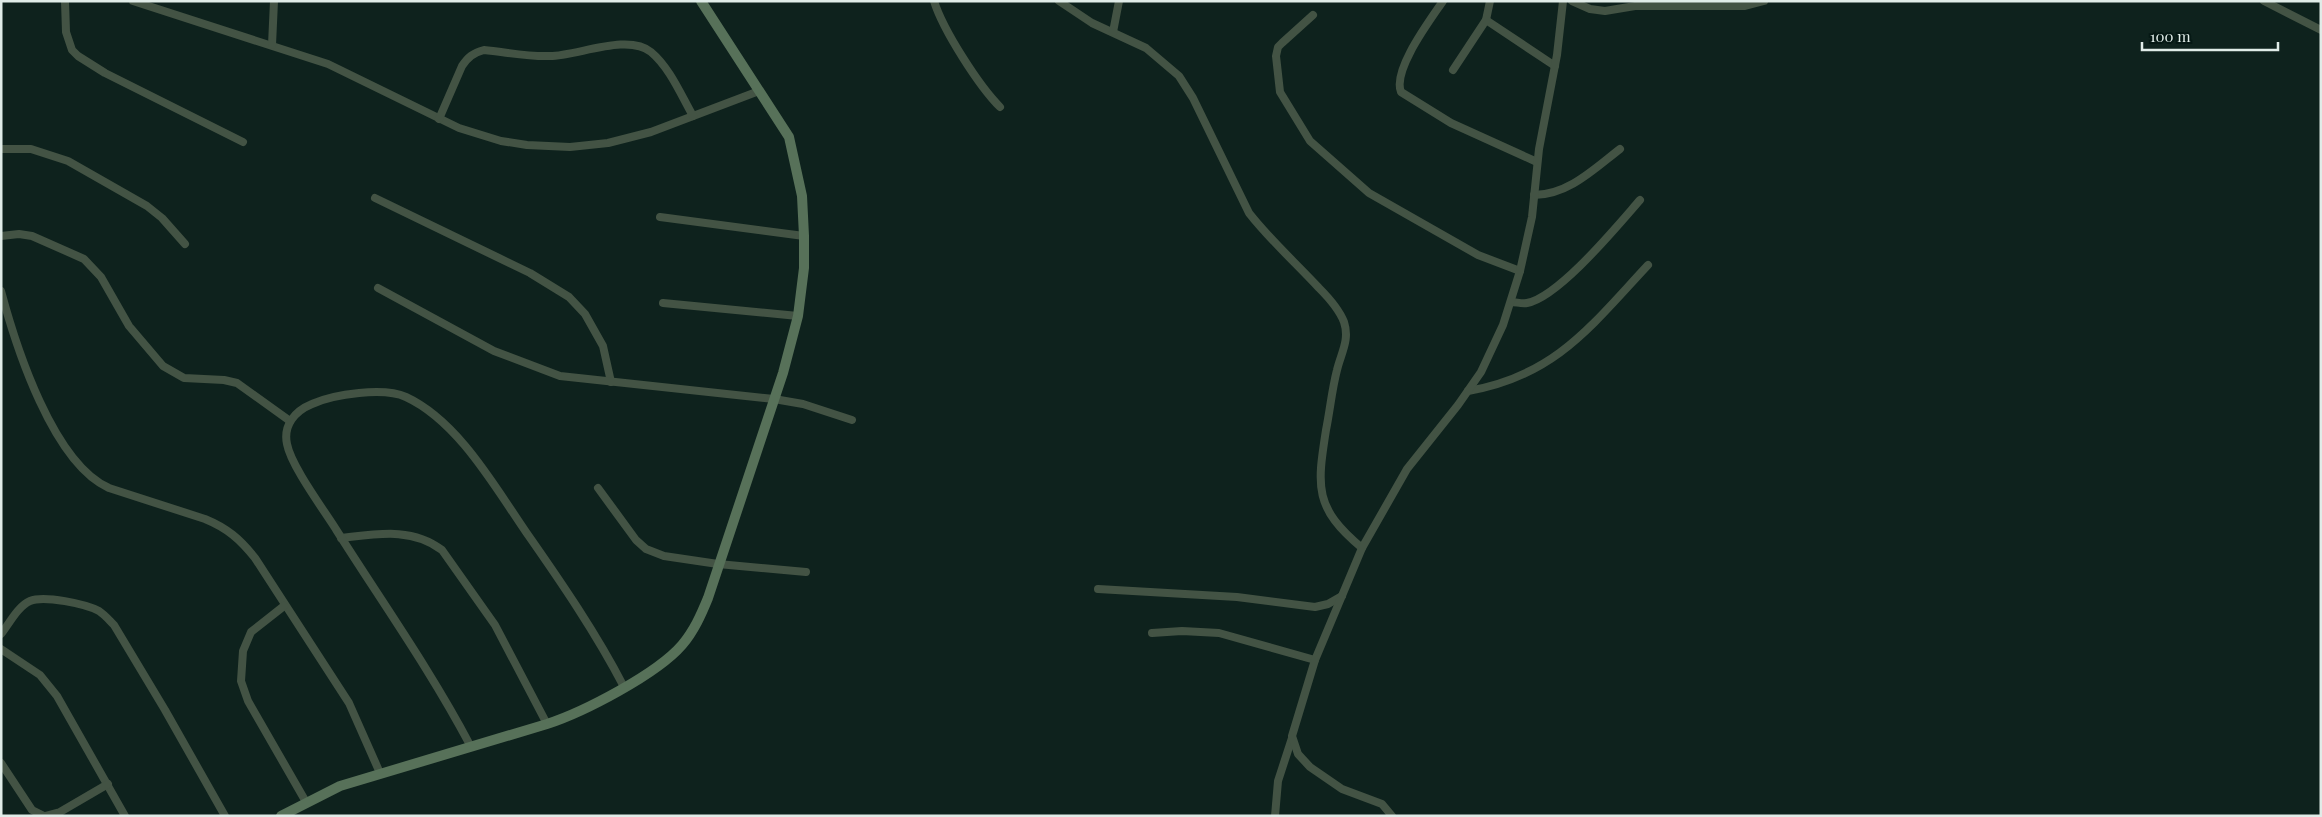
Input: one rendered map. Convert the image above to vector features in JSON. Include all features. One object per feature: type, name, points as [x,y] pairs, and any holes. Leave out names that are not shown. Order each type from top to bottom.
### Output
[{"type":"street","points":[[65,1],[66,32],[72,50],[78,56],[105,73],[243,142]]},
{"type":"street","points":[[133,1],[272,45],[343,70],[459,128],[501,141],[527,145],[570,147],[601,144],[630,138],[759,91]]},
{"type":"street","points":[[272,45],[274,1]]},
{"type":"street","points":[[281,816],[340,786],[470,745],[547,724],[576,713],[624,687],[660,664],[682,645],[697,624],[774,400],[798,316],[803,285],[804,236],[802,196],[789,137],[701,1]]},
{"type":"street","points":[[934,1],[941,19],[979,82],[1000,107]]},
{"type":"street","points":[[1059,1],[1079,16],[1146,48],[1180,76],[1193,98],[1249,212],[1260,228],[1334,304],[1344,320],[1346,347],[1335,378],[1319,479],[1324,502],[1330,515],[1342,531],[1362,548]]},
{"type":"street","points":[[1112,32],[1119,1]]},
{"type":"street","points":[[1443,1],[1412,50],[1401,75],[1399,88],[1401,92],[1451,123],[1537,162]]},
{"type":"street","points":[[1453,70],[1486,20],[1490,1]]},
{"type":"street","points":[[1275,816],[1278,781],[1315,660],[1362,548],[1407,469],[1468,391],[1491,352],[1511,302],[1532,217],[1542,124],[1554,66],[1563,1]]},
{"type":"street","points":[[1572,1],[1590,9],[1605,11],[1635,6],[1745,6],[1764,1]]},
{"type":"street","points":[[2264,1],[2321,30]]},
{"type":"street","points":[[1313,15],[1278,47],[1276,56],[1280,92],[1310,141],[1369,193],[1478,255],[1520,271]]},
{"type":"street","points":[[1486,20],[1554,66]]},
{"type":"street","points":[[439,119],[462,66],[467,59],[477,52],[492,51],[550,56],[629,45],[643,48],[657,59],[678,88],[694,116]]},
{"type":"street","points":[[1,148],[31,150],[68,161],[147,206],[162,218],[185,244]]},
{"type":"street","points":[[1534,195],[1556,192],[1569,186],[1620,149]]},
{"type":"street","points":[[375,198],[530,273],[569,297],[585,314],[603,346],[611,382]]},
{"type":"street","points":[[1511,302],[1530,302],[1558,284],[1583,264],[1640,200]]},
{"type":"street","points":[[660,217],[804,236]]},
{"type":"street","points":[[1,236],[19,234],[32,236],[84,259],[101,277],[129,326],[163,366],[184,378],[224,380],[237,384],[290,421]]},
{"type":"street","points":[[1468,391],[1502,384],[1548,362],[1591,326],[1648,265]]},
{"type":"street","points":[[378,288],[494,351],[560,376],[803,404],[852,420]]},
{"type":"street","points":[[1,290],[3,304],[37,394],[70,454],[84,471],[99,484],[205,519],[229,530],[239,538],[255,558],[284,606],[349,703],[380,773]]},
{"type":"street","points":[[663,303],[798,316]]},
{"type":"street","points":[[470,745],[449,706],[341,538],[289,451],[286,439],[290,421],[305,407],[323,400],[386,392],[406,397],[440,420],[481,466],[559,580],[624,687]]},
{"type":"street","points":[[598,488],[641,546],[664,556],[718,564],[806,572]]},
{"type":"street","points":[[341,538],[382,533],[414,535],[432,542],[442,550],[496,625],[547,724]]},
{"type":"street","points":[[1098,589],[1237,597],[1315,606],[1328,604],[1342,596]]},
{"type":"street","points":[[1,634],[23,606],[33,600],[76,604],[98,611],[105,616],[114,625],[165,710],[225,816]]},
{"type":"street","points":[[284,606],[251,632],[243,651],[241,681],[248,701],[306,802]]},
{"type":"street","points":[[1152,633],[1182,631],[1219,633],[1315,660]]},
{"type":"street","points":[[1,649],[40,675],[48,684],[68,714],[125,816]]},
{"type":"street","points":[[1292,736],[1298,754],[1310,767],[1342,788],[1382,804],[1392,816]]},
{"type":"street","points":[[1,763],[32,810],[45,816],[60,812],[108,784]]}]
